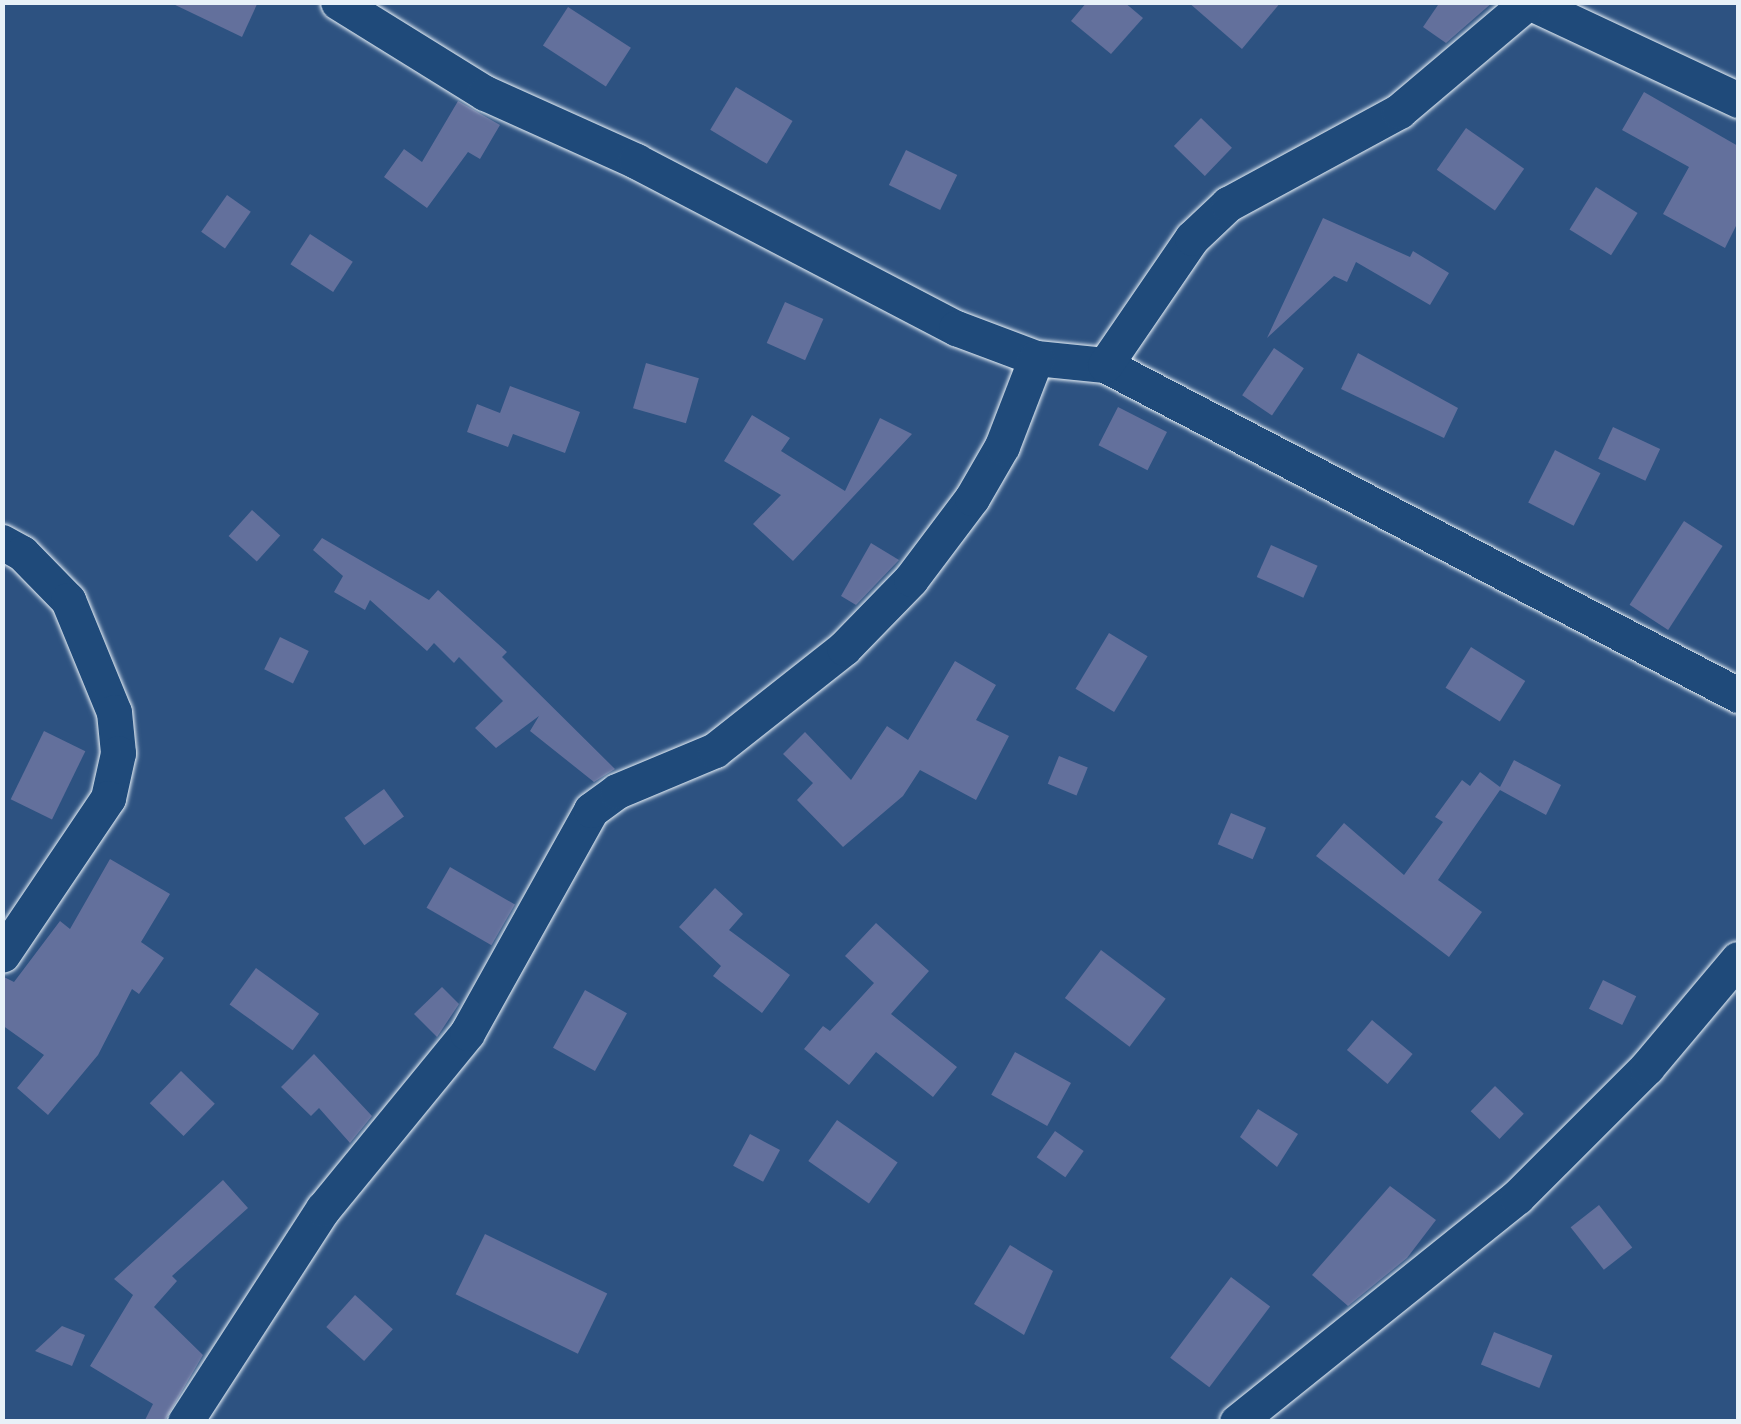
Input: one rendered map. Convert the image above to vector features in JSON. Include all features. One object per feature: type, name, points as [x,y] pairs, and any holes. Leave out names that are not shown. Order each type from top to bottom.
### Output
[{"type":"street","points":[[338,2],[485,94],[636,160],[956,328],[1036,358],[1105,365],[1738,695]]},
{"type":"street","points":[[1105,365],[1182,250],[1228,204],[1377,126],[1529,2],[1738,100]]},
{"type":"street","points":[[185,1422],[323,1208],[466,1033],[591,810],[617,790],[714,750],[844,648],[911,579],[972,498],[1002,446],[1036,358]]},
{"type":"street","points":[[2,542],[22,552],[68,600],[114,712],[118,752],[108,798],[2,955]]},
{"type":"street","points":[[1236,1422],[1517,1197],[1646,1068],[1738,959]]},
{"type":"building","points":[[169,2],[258,2],[242,37]]},
{"type":"building","points":[[1087,2],[1124,2],[1143,18],[1111,54],[1071,21]]},
{"type":"building","points":[[1188,2],[1281,2],[1242,49]]},
{"type":"building","points":[[1440,2],[1493,2],[1446,43],[1423,27]]},
{"type":"building","points":[[568,7],[631,48],[606,86],[543,46]]},
{"type":"building","points":[[736,87],[793,121],[767,164],[710,130]]},
{"type":"building","points":[[1644,92],[1738,146],[1738,222],[1725,248],[1663,214],[1689,167],[1622,130]]},
{"type":"building","points":[[458,101],[500,125],[480,159],[468,152],[427,208],[384,177],[404,149],[422,162]]},
{"type":"building","points":[[1201,118],[1232,148],[1205,176],[1174,146]]},
{"type":"building","points":[[1466,128],[1524,169],[1495,211],[1437,170]]},
{"type":"building","points":[[906,150],[957,175],[940,210],[889,185]]},
{"type":"building","points":[[1596,187],[1638,213],[1611,255],[1570,229]]},
{"type":"building","points":[[227,195],[251,212],[225,248],[201,232]]},
{"type":"building","points":[[1323,218],[1410,257],[1413,251],[1449,273],[1430,305],[1356,262],[1347,282],[1334,276],[1267,338]]},
{"type":"building","points":[[310,234],[353,262],[333,292],[290,264]]},
{"type":"building","points":[[785,302],[823,319],[805,360],[767,343]]},
{"type":"building","points":[[1274,348],[1304,368],[1272,415],[1242,395]]},
{"type":"building","points":[[1358,353],[1458,408],[1444,438],[1341,389]]},
{"type":"building","points":[[646,363],[699,378],[686,423],[633,408]]},
{"type":"building","points":[[510,386],[580,412],[565,453],[513,434],[508,447],[467,432],[477,404],[500,413]]},
{"type":"building","points":[[1118,407],[1167,432],[1147,470],[1098,445]]},
{"type":"building","points":[[752,415],[790,438],[781,451],[845,491],[880,418],[912,434],[793,561],[753,524],[781,495],[724,461]]},
{"type":"building","points":[[1613,427],[1660,449],[1645,481],[1598,459]]},
{"type":"building","points":[[1555,450],[1600,473],[1574,526],[1528,503]]},
{"type":"building","points":[[252,510],[280,535],[257,561],[229,536]]},
{"type":"building","points":[[1684,521],[1723,546],[1668,630],[1630,605]]},
{"type":"building","points":[[322,538],[429,600],[438,590],[507,652],[502,657],[615,769],[594,782],[530,731],[539,716],[496,748],[475,728],[503,701],[459,657],[454,663],[434,643],[427,651],[370,600],[365,610],[334,592],[343,576],[313,550]]},
{"type":"building","points":[[871,543],[899,560],[856,605],[841,596]]},
{"type":"building","points":[[1271,545],[1318,566],[1303,598],[1257,577]]},
{"type":"building","points":[[1109,633],[1148,656],[1114,712],[1076,689]]},
{"type":"building","points":[[280,637],[309,651],[293,683],[264,669]]},
{"type":"building","points":[[1471,647],[1525,681],[1500,722],[1446,688]]},
{"type":"building","points":[[955,661],[996,685],[976,720],[1009,736],[976,800],[920,770],[903,796],[843,847],[797,800],[813,783],[783,754],[805,732],[851,780],[887,726],[908,740]]},
{"type":"building","points":[[44,731],[85,751],[52,819],[11,799]]},
{"type":"building","points":[[1059,756],[1088,768],[1077,795],[1048,784]]},
{"type":"building","points":[[1514,760],[1561,785],[1546,815],[1500,790],[1438,880],[1482,912],[1449,957],[1316,856],[1344,823],[1404,875],[1443,822],[1435,817],[1462,780],[1470,786],[1480,772],[1500,787]]},
{"type":"building","points":[[384,789],[404,817],[364,845],[344,818]]},
{"type":"building","points":[[1231,813],[1266,828],[1253,859],[1218,844]]},
{"type":"building","points":[[110,859],[170,894],[141,942],[164,958],[139,994],[132,989],[98,1055],[48,1115],[17,1088],[44,1055],[2,1025],[2,976],[14,982],[60,921],[70,929]]},
{"type":"building","points":[[450,867],[515,904],[491,945],[426,908]]},
{"type":"building","points":[[715,888],[743,914],[729,930],[790,975],[762,1013],[713,976],[721,966],[679,927]]},
{"type":"building","points":[[876,923],[929,971],[891,1014],[957,1067],[933,1097],[876,1052],[849,1085],[804,1049],[823,1026],[830,1031],[874,983],[845,956]]},
{"type":"building","points":[[1101,950],[1166,999],[1130,1047],[1065,998]]},
{"type":"building","points":[[256,968],[319,1014],[293,1050],[230,1004]]},
{"type":"building","points":[[1603,980],[1636,996],[1622,1025],[1589,1009]]},
{"type":"building","points":[[442,987],[459,1004],[437,1037],[414,1014]]},
{"type":"building","points":[[585,990],[627,1013],[595,1071],[553,1048]]},
{"type":"building","points":[[1372,1020],[1413,1054],[1388,1084],[1347,1050]]},
{"type":"building","points":[[1015,1052],[1071,1083],[1047,1126],[991,1095]]},
{"type":"building","points":[[314,1054],[372,1116],[350,1143],[319,1108],[311,1116],[281,1087]]},
{"type":"building","points":[[181,1071],[215,1104],[184,1136],[150,1103]]},
{"type":"building","points":[[1495,1086],[1524,1114],[1499,1139],[1471,1111]]},
{"type":"building","points":[[1258,1109],[1298,1134],[1277,1167],[1240,1137]]},
{"type":"building","points":[[837,1120],[898,1162],[869,1203],[808,1161]]},
{"type":"building","points":[[1055,1131],[1084,1151],[1065,1177],[1037,1157]]},
{"type":"building","points":[[750,1134],[780,1150],[763,1182],[733,1166]]},
{"type":"building","points":[[223,1180],[248,1208],[172,1276],[177,1281],[154,1307],[203,1355],[164,1422],[144,1422],[153,1404],[90,1366],[133,1295],[114,1279]]},
{"type":"building","points":[[1390,1186],[1436,1220],[1407,1258],[1348,1306],[1312,1275]]},
{"type":"building","points":[[1599,1205],[1632,1248],[1604,1270],[1571,1227]]},
{"type":"building","points":[[485,1234],[607,1294],[578,1354],[456,1294]]},
{"type":"building","points":[[1010,1245],[1053,1271],[1024,1335],[974,1304]]},
{"type":"building","points":[[1231,1277],[1270,1306],[1209,1387],[1170,1358]]},
{"type":"building","points":[[355,1295],[393,1329],[364,1361],[326,1327]]},
{"type":"building","points":[[62,1326],[85,1335],[72,1366],[35,1351]]},
{"type":"building","points":[[1494,1332],[1552,1356],[1539,1388],[1481,1364]]}]
